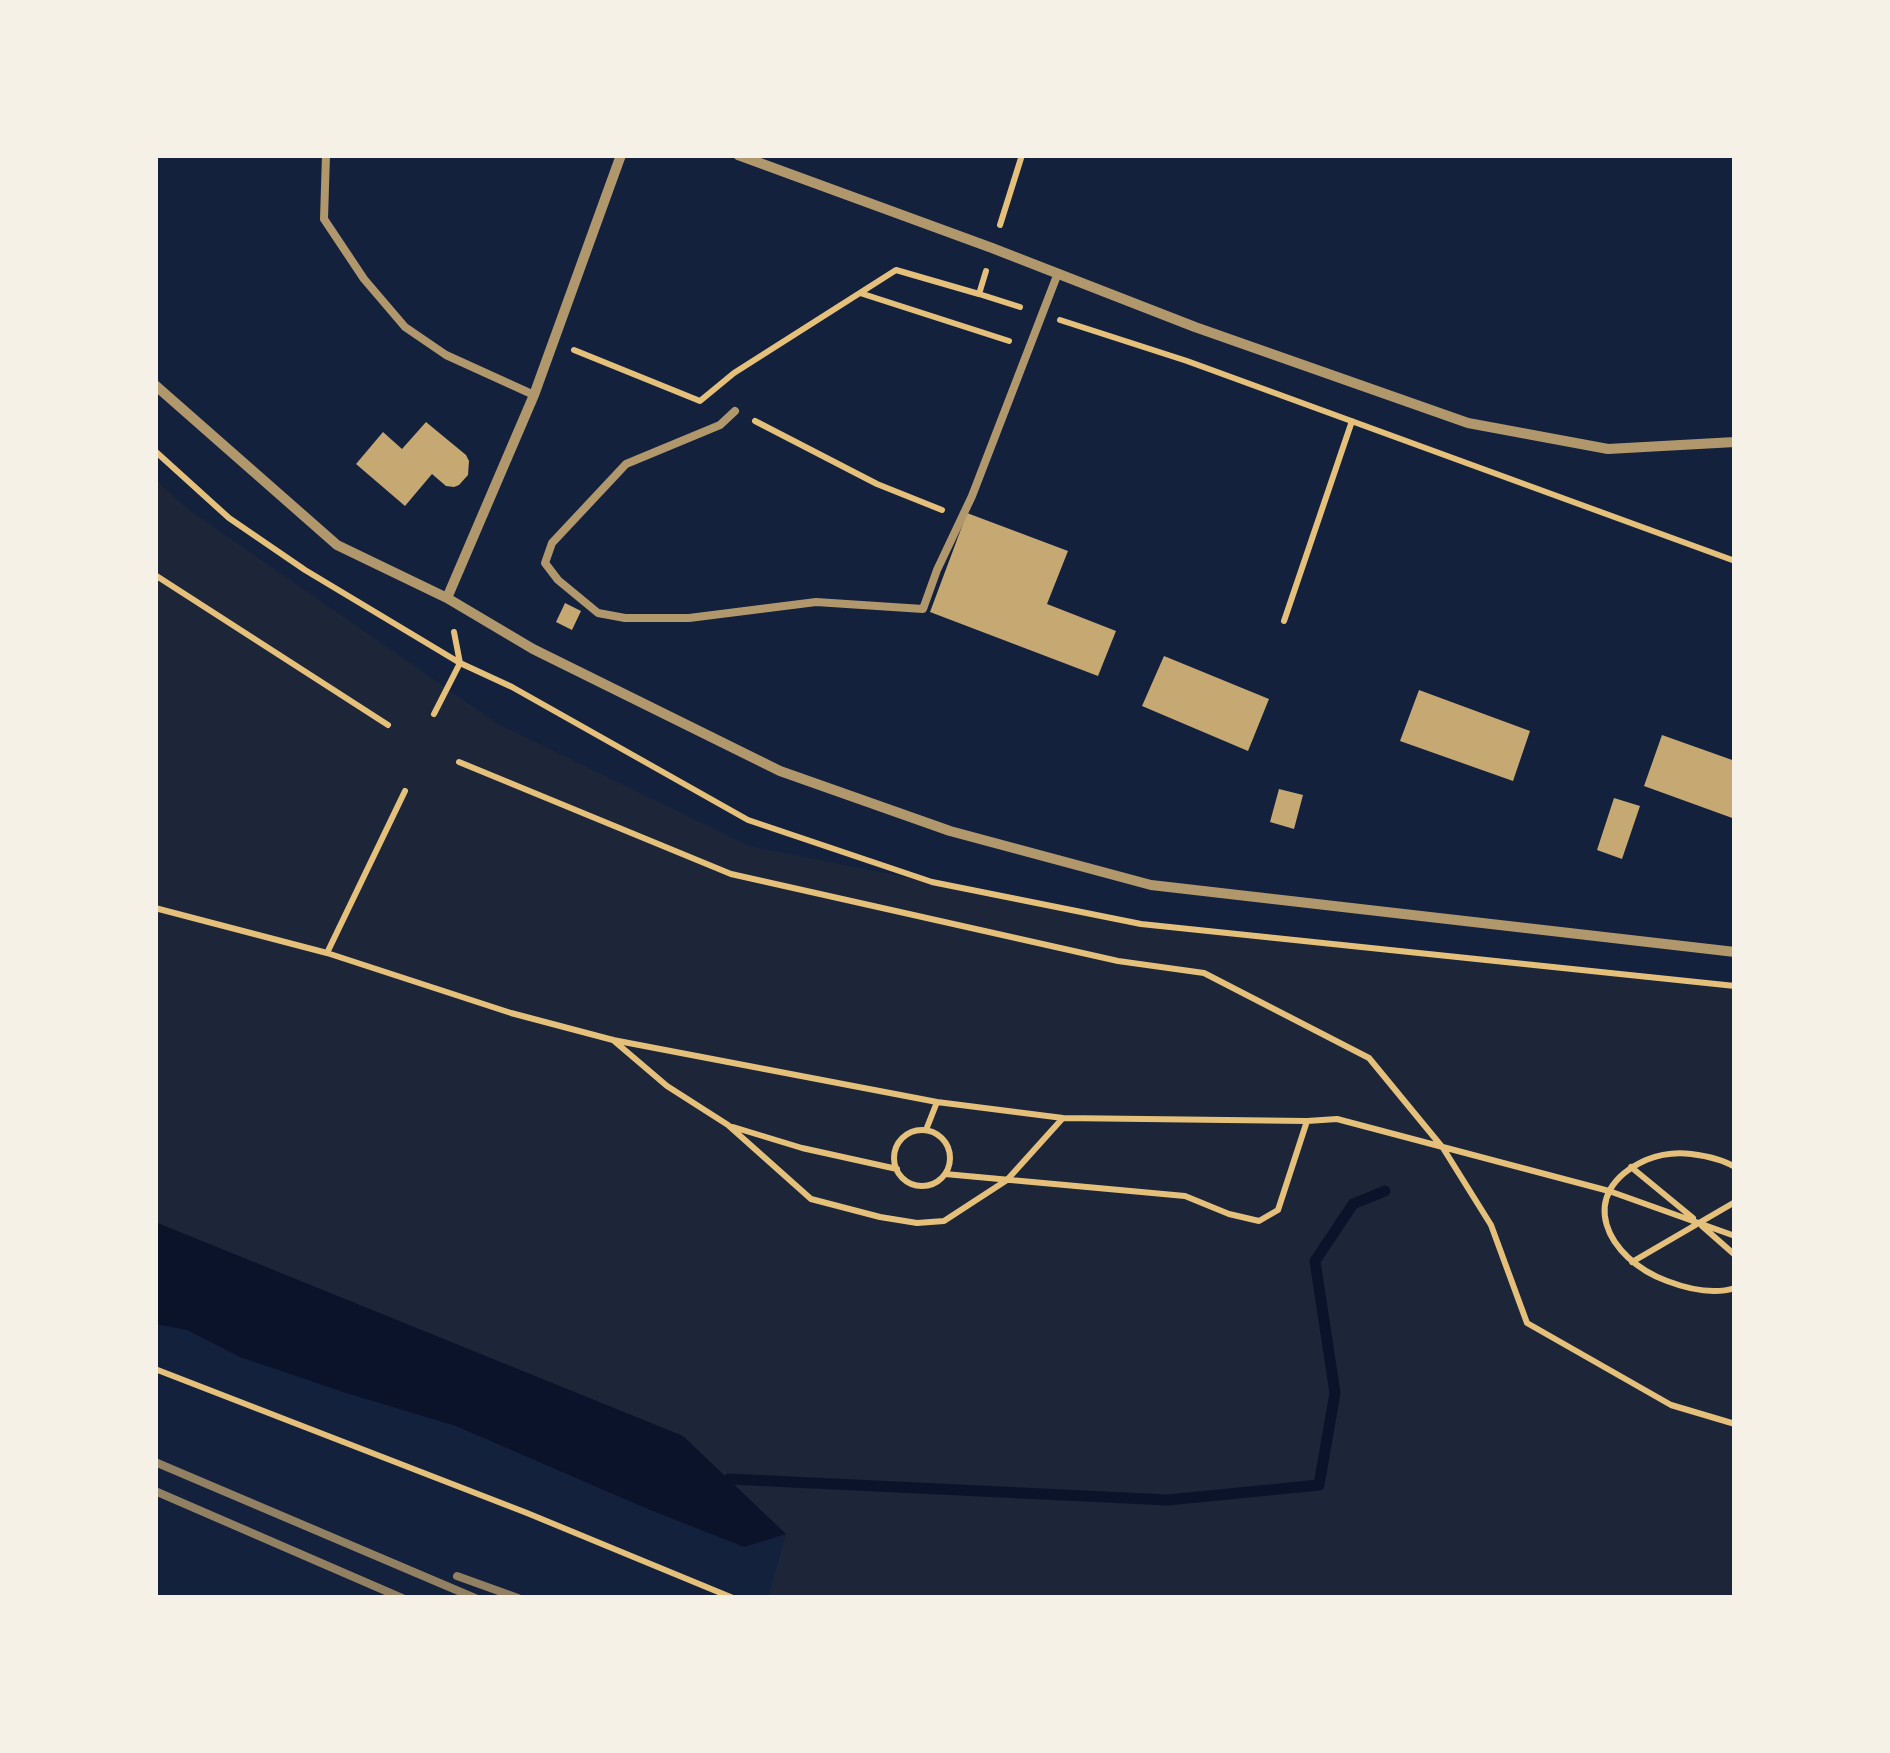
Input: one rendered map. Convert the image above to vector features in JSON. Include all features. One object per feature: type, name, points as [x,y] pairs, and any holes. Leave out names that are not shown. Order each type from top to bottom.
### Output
[{"type":"street","points":[[447,598],[534,395],[622,155]]},
{"type":"street","points":[[738,155],[1195,327],[1468,422],[1608,448],[1735,442]]},
{"type":"street","points":[[155,385],[338,545],[780,771],[950,831],[1150,885],[1735,952]]},
{"type":"lane","points":[[326,155],[324,220],[364,279],[405,328],[446,354],[534,395]]},
{"type":"lane","points":[[736,412],[720,425],[626,464],[552,544],[545,563],[558,580],[598,613],[624,618],[689,618],[816,602],[922,609],[1058,273]]},
{"type":"path","points":[[979,294],[1022,155]]},
{"type":"path","points":[[700,401],[734,373],[896,270],[1187,361],[1735,561]]},
{"type":"path","points":[[860,293],[1029,347]]},
{"type":"path","points":[[554,342],[736,412],[877,484],[962,518]]},
{"type":"path","points":[[1284,621],[1352,421]]},
{"type":"path","points":[[155,575],[388,725]]},
{"type":"path","points":[[434,714],[460,663],[447,598]]},
{"type":"path","points":[[459,762],[731,874],[1118,961],[1204,973],[1370,1058],[1443,1148],[1491,1225],[1527,1322],[1671,1405],[1735,1424]]},
{"type":"path","points":[[327,953],[405,790]]},
{"type":"path","points":[[155,908],[327,953],[613,1040],[937,1102],[1063,1118],[1337,1120],[1608,1191],[1735,1236]]},
{"type":"path","points":[[613,1040],[668,1086],[728,1125],[811,1198],[880,1217],[944,1221],[1007,1180],[1063,1118]]},
{"type":"path","points":[[926,1130],[937,1102]]},
{"type":"path","points":[[945,1174],[1185,1196],[1229,1214],[1259,1220],[1278,1210],[1307,1121]]},
{"type":"path","points":[[728,1125],[802,1148],[896,1169]]},
{"type":"path","points":[[926,1130],[939,1135],[948,1146],[950,1161],[945,1174],[934,1184],[919,1186],[896,1169],[894,1154],[900,1141],[911,1132],[926,1130]]},
{"type":"path","points":[[1735,1168],[1708,1156],[1678,1152],[1656,1156],[1631,1167],[1608,1191],[1604,1210],[1609,1233],[1631,1262],[1662,1280],[1690,1288],[1735,1288]]},
{"type":"path","points":[[1631,1167],[1735,1255]]},
{"type":"path","points":[[1631,1262],[1735,1202]]},
{"type":"path","points":[[155,1369],[528,1513],[734,1598]]},
{"type":"shaded area","points":[[155,479],[186,508],[498,724],[749,846],[1141,924],[1735,986],[1735,1598],[768,1598],[786,1534],[683,1436],[155,1222]]},
{"type":"shaded area","points":[[155,1222],[683,1436],[786,1534],[744,1547],[456,1426],[240,1357],[187,1330],[155,1324]]},
{"type":"building","points":[[426,422],[466,455],[468,475],[454,487],[446,486],[432,474],[405,506],[356,464],[383,432],[402,449]]},
{"type":"building","points":[[967,513],[1068,551],[1047,604],[1116,631],[1098,676],[930,612]]},
{"type":"building","points":[[565,603],[581,611],[572,630],[556,622]]},
{"type":"building","points":[[1164,656],[1269,699],[1248,751],[1142,706]]},
{"type":"building","points":[[1419,690],[1530,731],[1513,781],[1400,741]]},
{"type":"building","points":[[1662,735],[1735,761],[1735,819],[1644,786]]},
{"type":"building","points":[[1279,789],[1303,795],[1294,829],[1270,822]]},
{"type":"building","points":[[1614,798],[1640,806],[1622,859],[1597,850]]},
{"type":"waterway","points":[[729,1479],[1168,1500],[1319,1485],[1335,1393],[1315,1261],[1353,1204],[1385,1191]]},
{"type":"railway","points":[[155,1462],[475,1598]]},
{"type":"railway","points":[[155,1491],[402,1598]]},
{"type":"railway","points":[[457,1576],[518,1598]]}]
